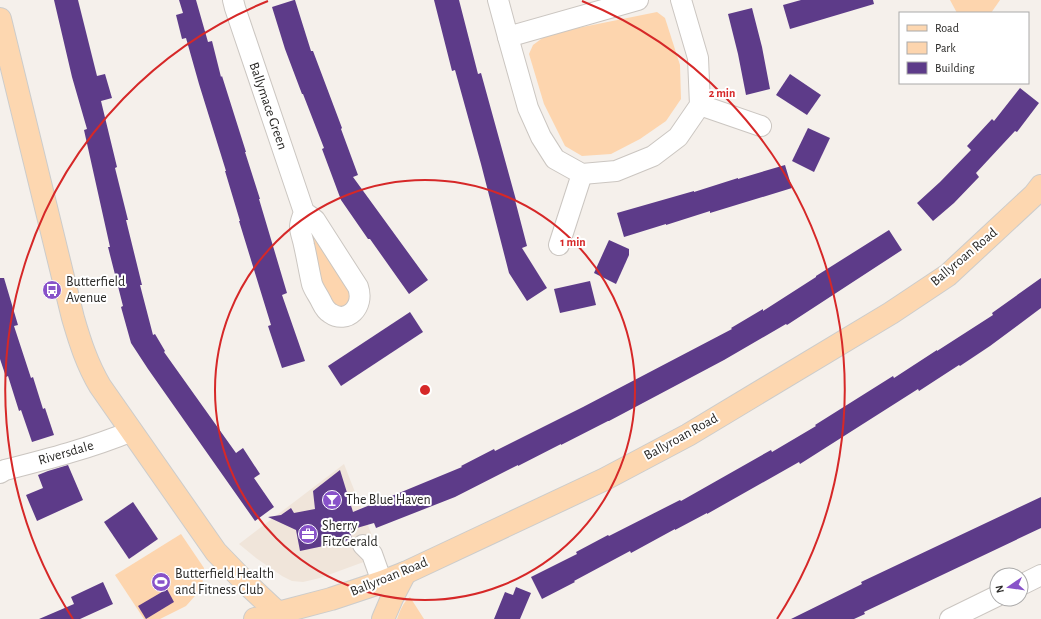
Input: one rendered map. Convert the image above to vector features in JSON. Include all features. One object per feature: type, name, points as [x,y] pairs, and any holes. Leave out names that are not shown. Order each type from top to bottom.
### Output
[{"type":"main road","points":[[0,19],[73,318],[81,346],[89,364],[100,386],[216,552],[246,584],[283,616]]},
{"type":"main road","name":"Ballyroan Road","points":[[255,619],[283,616],[406,573],[604,479],[674,442],[891,313],[948,275],[1034,195],[1041,186]]},
{"type":"main road","points":[[383,619],[392,598],[406,573]]},
{"type":"street","name":"Ballymace Green","points":[[233,0],[304,212],[300,226],[313,285],[324,308],[329,313],[335,316],[346,316],[351,314],[358,307],[360,302],[361,297],[358,287],[315,220],[304,212]]},
{"type":"street","points":[[498,0],[528,108],[541,137],[555,159],[582,174],[616,171],[653,156],[678,137],[700,105],[698,58],[681,0]]},
{"type":"street","points":[[508,37],[638,0]]},
{"type":"street","points":[[700,105],[762,126]]},
{"type":"street","points":[[559,245],[582,174]]},
{"type":"street","name":"Riversdale","points":[[0,473],[5,470],[113,440],[132,431]]},
{"type":"street","points":[[363,545],[372,554],[382,582]]},
{"type":"street","points":[[1029,581],[1041,575]]},
{"type":"street","points":[[950,619],[989,600]]},
{"type":"shaded area","points":[[344,464],[380,556],[320,578],[303,582],[292,581],[282,576],[239,544]]},
{"type":"green space","points":[[950,0],[1000,0],[992,12],[956,12]]},
{"type":"green space","points":[[657,12],[665,18],[680,65],[681,99],[666,121],[640,139],[611,154],[582,156],[565,146],[544,104],[529,54],[533,45],[548,34]]},
{"type":"green space","points":[[300,207],[352,277],[349,311],[325,307]]},
{"type":"green space","name":"Butterfield Health and Fitness Club","points":[[181,534],[204,568],[202,588],[186,606],[160,619],[144,619],[115,575]]},
{"type":"green space","points":[[410,597],[424,619],[397,619],[404,604]]},
{"type":"building","points":[[54,0],[78,0],[97,76],[105,74],[112,98],[101,101],[117,167],[115,168],[128,220],[126,220],[142,285],[140,285],[153,335],[155,334],[165,351],[164,352],[236,453],[243,448],[260,474],[254,478],[274,507],[255,521],[131,343],[121,307],[123,306],[108,247],[110,247],[84,130],[87,129],[72,77]]},
{"type":"building","points":[[179,0],[196,0],[208,42],[212,41],[221,77],[222,76],[246,152],[287,293],[282,295],[305,361],[282,368],[268,326],[271,325],[186,38],[182,39],[176,15],[183,13]]},
{"type":"building","points":[[295,0],[311,51],[313,51],[358,175],[353,177],[428,280],[409,294],[341,200],[322,149],[324,148],[285,49],[272,7]]},
{"type":"building","points":[[434,0],[459,0],[478,74],[481,73],[516,200],[527,246],[522,248],[547,288],[527,301],[509,273],[481,164],[455,70],[452,71]]},
{"type":"building","points":[[801,0],[873,0],[874,4],[790,29],[783,5]]},
{"type":"building","points":[[752,8],[762,47],[770,89],[746,95],[728,14]]},
{"type":"building","points":[[790,74],[821,95],[807,115],[776,95]]},
{"type":"building","points":[[1020,88],[1039,103],[1017,132],[1015,131],[976,173],[979,177],[954,203],[933,221],[917,203],[971,150],[967,146],[992,119],[994,121]]},
{"type":"building","points":[[808,128],[830,138],[814,172],[792,161]]},
{"type":"building","points":[[785,165],[792,188],[624,237],[617,213]]},
{"type":"building","points":[[889,230],[902,250],[787,325],[786,324],[724,360],[609,421],[455,497],[376,528],[374,523],[350,530],[352,540],[300,551],[296,530],[268,517],[281,515],[291,508],[294,513],[315,509],[313,491],[340,470],[353,512],[462,467],[461,466],[494,449],[495,451],[583,407],[732,329],[731,328],[763,309],[763,311]]},
{"type":"building","points":[[609,240],[629,249],[629,255],[616,284],[594,273]]},
{"type":"building","points":[[0,278],[4,278],[18,325],[14,326],[31,378],[33,377],[43,409],[45,408],[54,435],[32,442],[21,410],[19,411],[8,376],[6,377],[0,359]]},
{"type":"building","points":[[1041,278],[1041,308],[990,346],[960,366],[959,365],[919,391],[918,389],[800,464],[799,462],[707,514],[675,529],[631,553],[630,551],[542,599],[531,577],[577,554],[576,552],[608,535],[609,536],[680,500],[681,501],[771,450],[772,452],[816,426],[815,425],[893,376],[894,378],[993,315],[992,313]]},
{"type":"building","points":[[590,281],[596,305],[560,313],[554,289]]},
{"type":"building","points":[[410,312],[423,332],[341,386],[328,366]]},
{"type":"building","points":[[68,465],[83,500],[37,521],[26,495],[43,488],[38,475]]},
{"type":"building","points":[[1041,497],[1041,528],[864,612],[865,614],[854,619],[791,619],[862,584],[861,582]]},
{"type":"building","points":[[133,502],[158,539],[129,559],[104,522]]},
{"type":"building","points":[[103,582],[113,604],[80,619],[39,619],[74,604],[71,597]]},
{"type":"building","points":[[516,587],[531,593],[520,619],[494,619],[505,592],[513,595]]},
{"type":"building","points":[[167,589],[174,602],[146,619],[138,606]]},
{"type":"place","name":"Butterfield Avenue","points":[[52,290]]},
{"type":"place","name":"The Blue Haven","points":[[332,500]]},
{"type":"place","name":"Sherry FitzGerald","points":[[308,534]]},
{"type":"place","name":"Butterfield Health and Fitness Club","points":[[161,582]]}]
